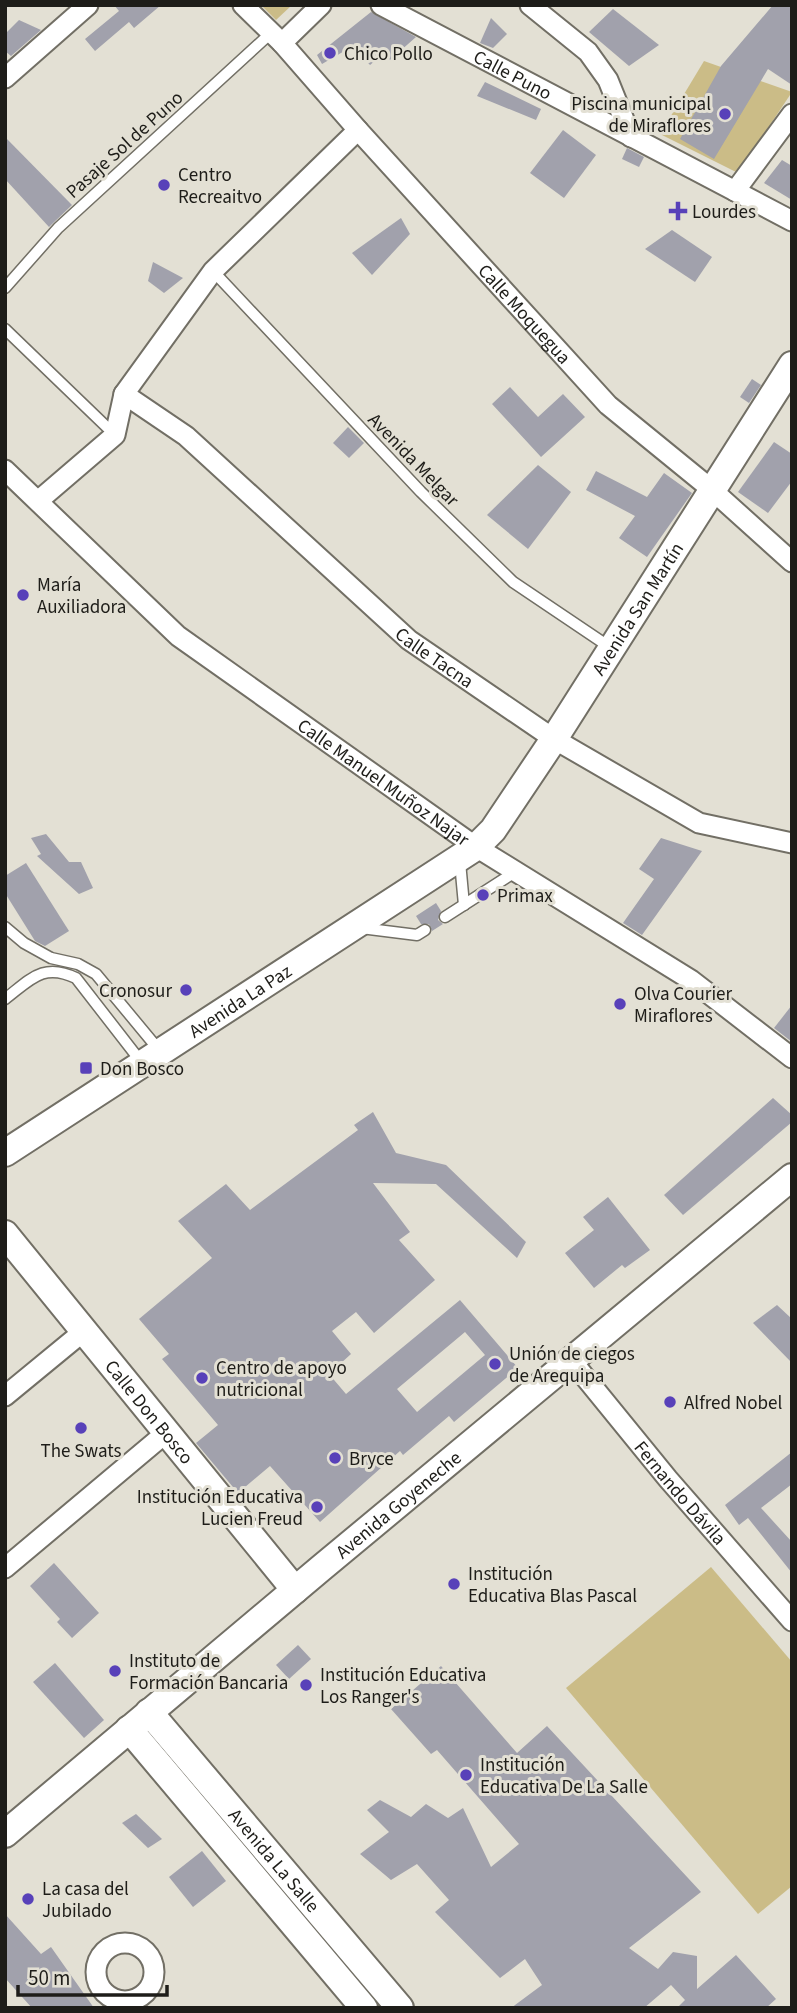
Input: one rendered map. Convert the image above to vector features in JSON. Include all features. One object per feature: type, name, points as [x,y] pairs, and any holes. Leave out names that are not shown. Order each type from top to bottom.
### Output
[{"type":"street","points":[[5,78],[88,5]]},
{"type":"street","name":"Calle Moquegua","points":[[243,5],[277,38],[608,405],[711,489],[792,562]]},
{"type":"street","points":[[277,38],[321,5]]},
{"type":"street","name":"Calle Puno","points":[[381,5],[792,221]]},
{"type":"street","points":[[530,5],[588,52],[608,80],[631,137]]},
{"type":"street","points":[[735,191],[792,114]]},
{"type":"street","points":[[38,501],[115,435],[124,394],[213,271],[358,130]]},
{"type":"street","name":"Avenida San Martín","points":[[468,852],[493,830],[554,739],[792,365]]},
{"type":"street","name":"Calle Tacna","points":[[124,394],[186,436],[409,640],[554,739],[699,823],[792,843]]},
{"type":"street","name":"Calle Manuel Muñoz Najar","points":[[5,470],[178,636],[468,852],[516,872],[691,980],[792,1058]]},
{"type":"street","name":"Avenida La Paz","points":[[5,1153],[468,852]]},
{"type":"street","name":"Avenida Goyeneche","points":[[5,1834],[792,1177]]},
{"type":"street","name":"Calle Don Bosco","points":[[5,1234],[295,1590]]},
{"type":"street","points":[[5,1396],[84,1331]]},
{"type":"street","name":"Fernando Dávila","points":[[571,1360],[668,1479],[792,1621]]},
{"type":"street","points":[[5,1568],[167,1432]]},
{"type":"street","name":"Avenida La Salle","points":[[139,1721],[364,2008]]},
{"type":"street","name":"Avenida La Salle","points":[[139,1721],[400,2008]]},
{"type":"lane","name":"Pasaje Sol de Puno","points":[[5,288],[58,228],[277,38]]},
{"type":"lane","name":"Avenida Melgar","points":[[213,271],[421,492],[513,582],[611,648]]},
{"type":"lane","points":[[5,329],[115,435]]},
{"type":"lane","points":[[464,905],[468,852]]},
{"type":"lane","points":[[445,917],[516,872]]},
{"type":"lane","points":[[5,927],[23,943],[51,958],[78,964],[96,974],[152,1058]]},
{"type":"lane","points":[[354,927],[417,935],[425,930]]},
{"type":"lane","points":[[5,999],[39,974],[49,971],[64,972],[76,978],[152,1058]]},
{"type":"shaded area","points":[[261,5],[292,5],[276,20]]},
{"type":"shaded area","name":"Piscina municipal de Miraflores","points":[[704,61],[792,92],[738,173],[660,134]]},
{"type":"shaded area","points":[[711,1567],[792,1662],[792,1886],[758,1914],[566,1688]]},
{"type":"building","points":[[114,5],[161,5],[134,28],[129,22],[95,51],[85,39],[119,11]]},
{"type":"building","points":[[773,5],[792,5],[792,85],[768,69],[714,159],[680,139],[721,66]]},
{"type":"building","points":[[613,9],[659,45],[629,66],[589,32]]},
{"type":"building","points":[[371,12],[416,37],[390,60],[384,53],[370,65],[353,46],[322,64],[317,55]]},
{"type":"building","points":[[491,18],[507,34],[493,48],[480,43]]},
{"type":"building","points":[[19,20],[41,30],[11,56],[5,51],[5,34]]},
{"type":"building","points":[[485,82],[541,109],[536,120],[477,96]]},
{"type":"building","points":[[563,130],[596,155],[564,198],[530,173]]},
{"type":"building","points":[[5,137],[72,205],[49,227],[5,179]]},
{"type":"building","points":[[627,148],[644,157],[639,167],[622,159]]},
{"type":"building","points":[[782,160],[792,166],[792,200],[764,183]]},
{"type":"building","points":[[401,218],[410,234],[372,275],[352,253]]},
{"type":"building","points":[[672,230],[712,257],[695,282],[645,249]]},
{"type":"building","points":[[153,262],[183,278],[164,293],[148,281]]},
{"type":"building","points":[[752,379],[761,385],[749,403],[740,397]]},
{"type":"building","points":[[510,387],[538,417],[563,394],[585,417],[541,457],[492,404]]},
{"type":"building","points":[[348,427],[364,443],[349,458],[333,443]]},
{"type":"building","points":[[774,442],[792,454],[792,481],[768,513],[738,492]]},
{"type":"building","points":[[538,465],[571,492],[528,549],[487,515]]},
{"type":"building","points":[[596,471],[647,497],[664,473],[692,493],[647,557],[619,538],[635,516],[586,490]]},
{"type":"building","points":[[46,834],[69,862],[81,862],[93,888],[79,894],[37,856],[41,854],[31,838]]},
{"type":"building","points":[[661,838],[702,851],[642,935],[623,923],[654,879],[639,869]]},
{"type":"building","points":[[26,863],[69,931],[45,946],[35,941],[5,893],[5,876]]},
{"type":"building","points":[[436,903],[441,911],[438,920],[443,924],[432,931],[429,924],[421,924],[416,916]]},
{"type":"building","points":[[792,1005],[792,1042],[774,1028]]},
{"type":"building","points":[[773,1098],[792,1115],[792,1122],[683,1215],[664,1195]]},
{"type":"building","points":[[373,1112],[396,1153],[446,1165],[526,1242],[517,1258],[436,1184],[373,1183],[410,1232],[399,1240],[435,1280],[374,1333],[356,1312],[332,1331],[351,1354],[329,1374],[346,1394],[460,1300],[518,1368],[454,1422],[449,1416],[403,1455],[400,1451],[320,1522],[270,1466],[238,1493],[196,1443],[218,1425],[162,1359],[169,1354],[139,1319],[212,1258],[178,1221],[226,1184],[250,1210],[358,1130],[354,1125]],"holes":[[[465,1332],[485,1355],[417,1412],[397,1389]]]},
{"type":"building","points":[[608,1197],[650,1250],[625,1268],[622,1265],[594,1288],[565,1253],[594,1230],[583,1217]]},
{"type":"building","points":[[777,1305],[792,1319],[792,1363],[753,1323]]},
{"type":"building","points":[[792,1452],[792,1484],[761,1508],[792,1542],[792,1573],[748,1518],[739,1525],[725,1505]]},
{"type":"building","points":[[54,1563],[99,1613],[72,1638],[57,1622],[60,1619],[30,1586]]},
{"type":"building","points":[[298,1645],[311,1659],[289,1679],[276,1665]]},
{"type":"building","points":[[55,1663],[104,1720],[84,1738],[33,1682]]},
{"type":"building","points":[[441,1666],[517,1753],[547,1726],[701,1892],[629,1948],[658,1969],[673,1952],[697,1956],[697,1989],[736,1955],[776,1999],[766,2008],[677,2008],[685,2000],[671,1985],[644,2008],[511,2008],[542,1985],[525,1959],[500,1978],[435,1912],[449,1900],[417,1864],[391,1880],[360,1854],[389,1832],[367,1810],[380,1800],[411,1817],[426,1804],[448,1818],[463,1808],[491,1867],[519,1844],[437,1750],[431,1754],[391,1709]]},
{"type":"building","points":[[136,1814],[162,1839],[148,1848],[122,1823]]},
{"type":"building","points":[[202,1851],[226,1881],[193,1907],[169,1877]]},
{"type":"building","points":[[5,1914],[41,1954],[51,1947],[94,2008],[32,2008],[5,1978]]},
{"type":"place","name":"Chico Pollo","points":[[330,53]]},
{"type":"place","name":"Piscina municipal de Miraflores","points":[[725,114]]},
{"type":"place","name":"Centro Recreaitvo","points":[[164,185]]},
{"type":"place","name":"Lourdes","points":[[678,211]]},
{"type":"place","name":"María Auxiliadora","points":[[23,595]]},
{"type":"place","name":"Primax","points":[[483,895]]},
{"type":"place","name":"Cronosur","points":[[186,990]]},
{"type":"place","name":"Olva Courier Miraflores","points":[[620,1004]]},
{"type":"place","name":"Don Bosco","points":[[86,1068]]},
{"type":"place","name":"Unión de ciegos de Arequipa","points":[[495,1364]]},
{"type":"place","name":"Centro de apoyo nutricional","points":[[202,1378]]},
{"type":"place","name":"Alfred Nobel","points":[[670,1402]]},
{"type":"place","name":"The Swats","points":[[81,1428]]},
{"type":"place","name":"Bryce","points":[[335,1458]]},
{"type":"place","name":"Institución Educativa Lucien Freud","points":[[317,1507]]},
{"type":"place","name":"Institución Educativa Blas Pascal","points":[[454,1584]]},
{"type":"place","name":"Instituto de Formación Bancaria","points":[[115,1671]]},
{"type":"place","name":"Institución Educativa Los Ranger's","points":[[306,1685]]},
{"type":"place","name":"Institución Educativa De La Salle","points":[[466,1775]]},
{"type":"place","name":"La casa del Jubilado","points":[[28,1899]]}]
